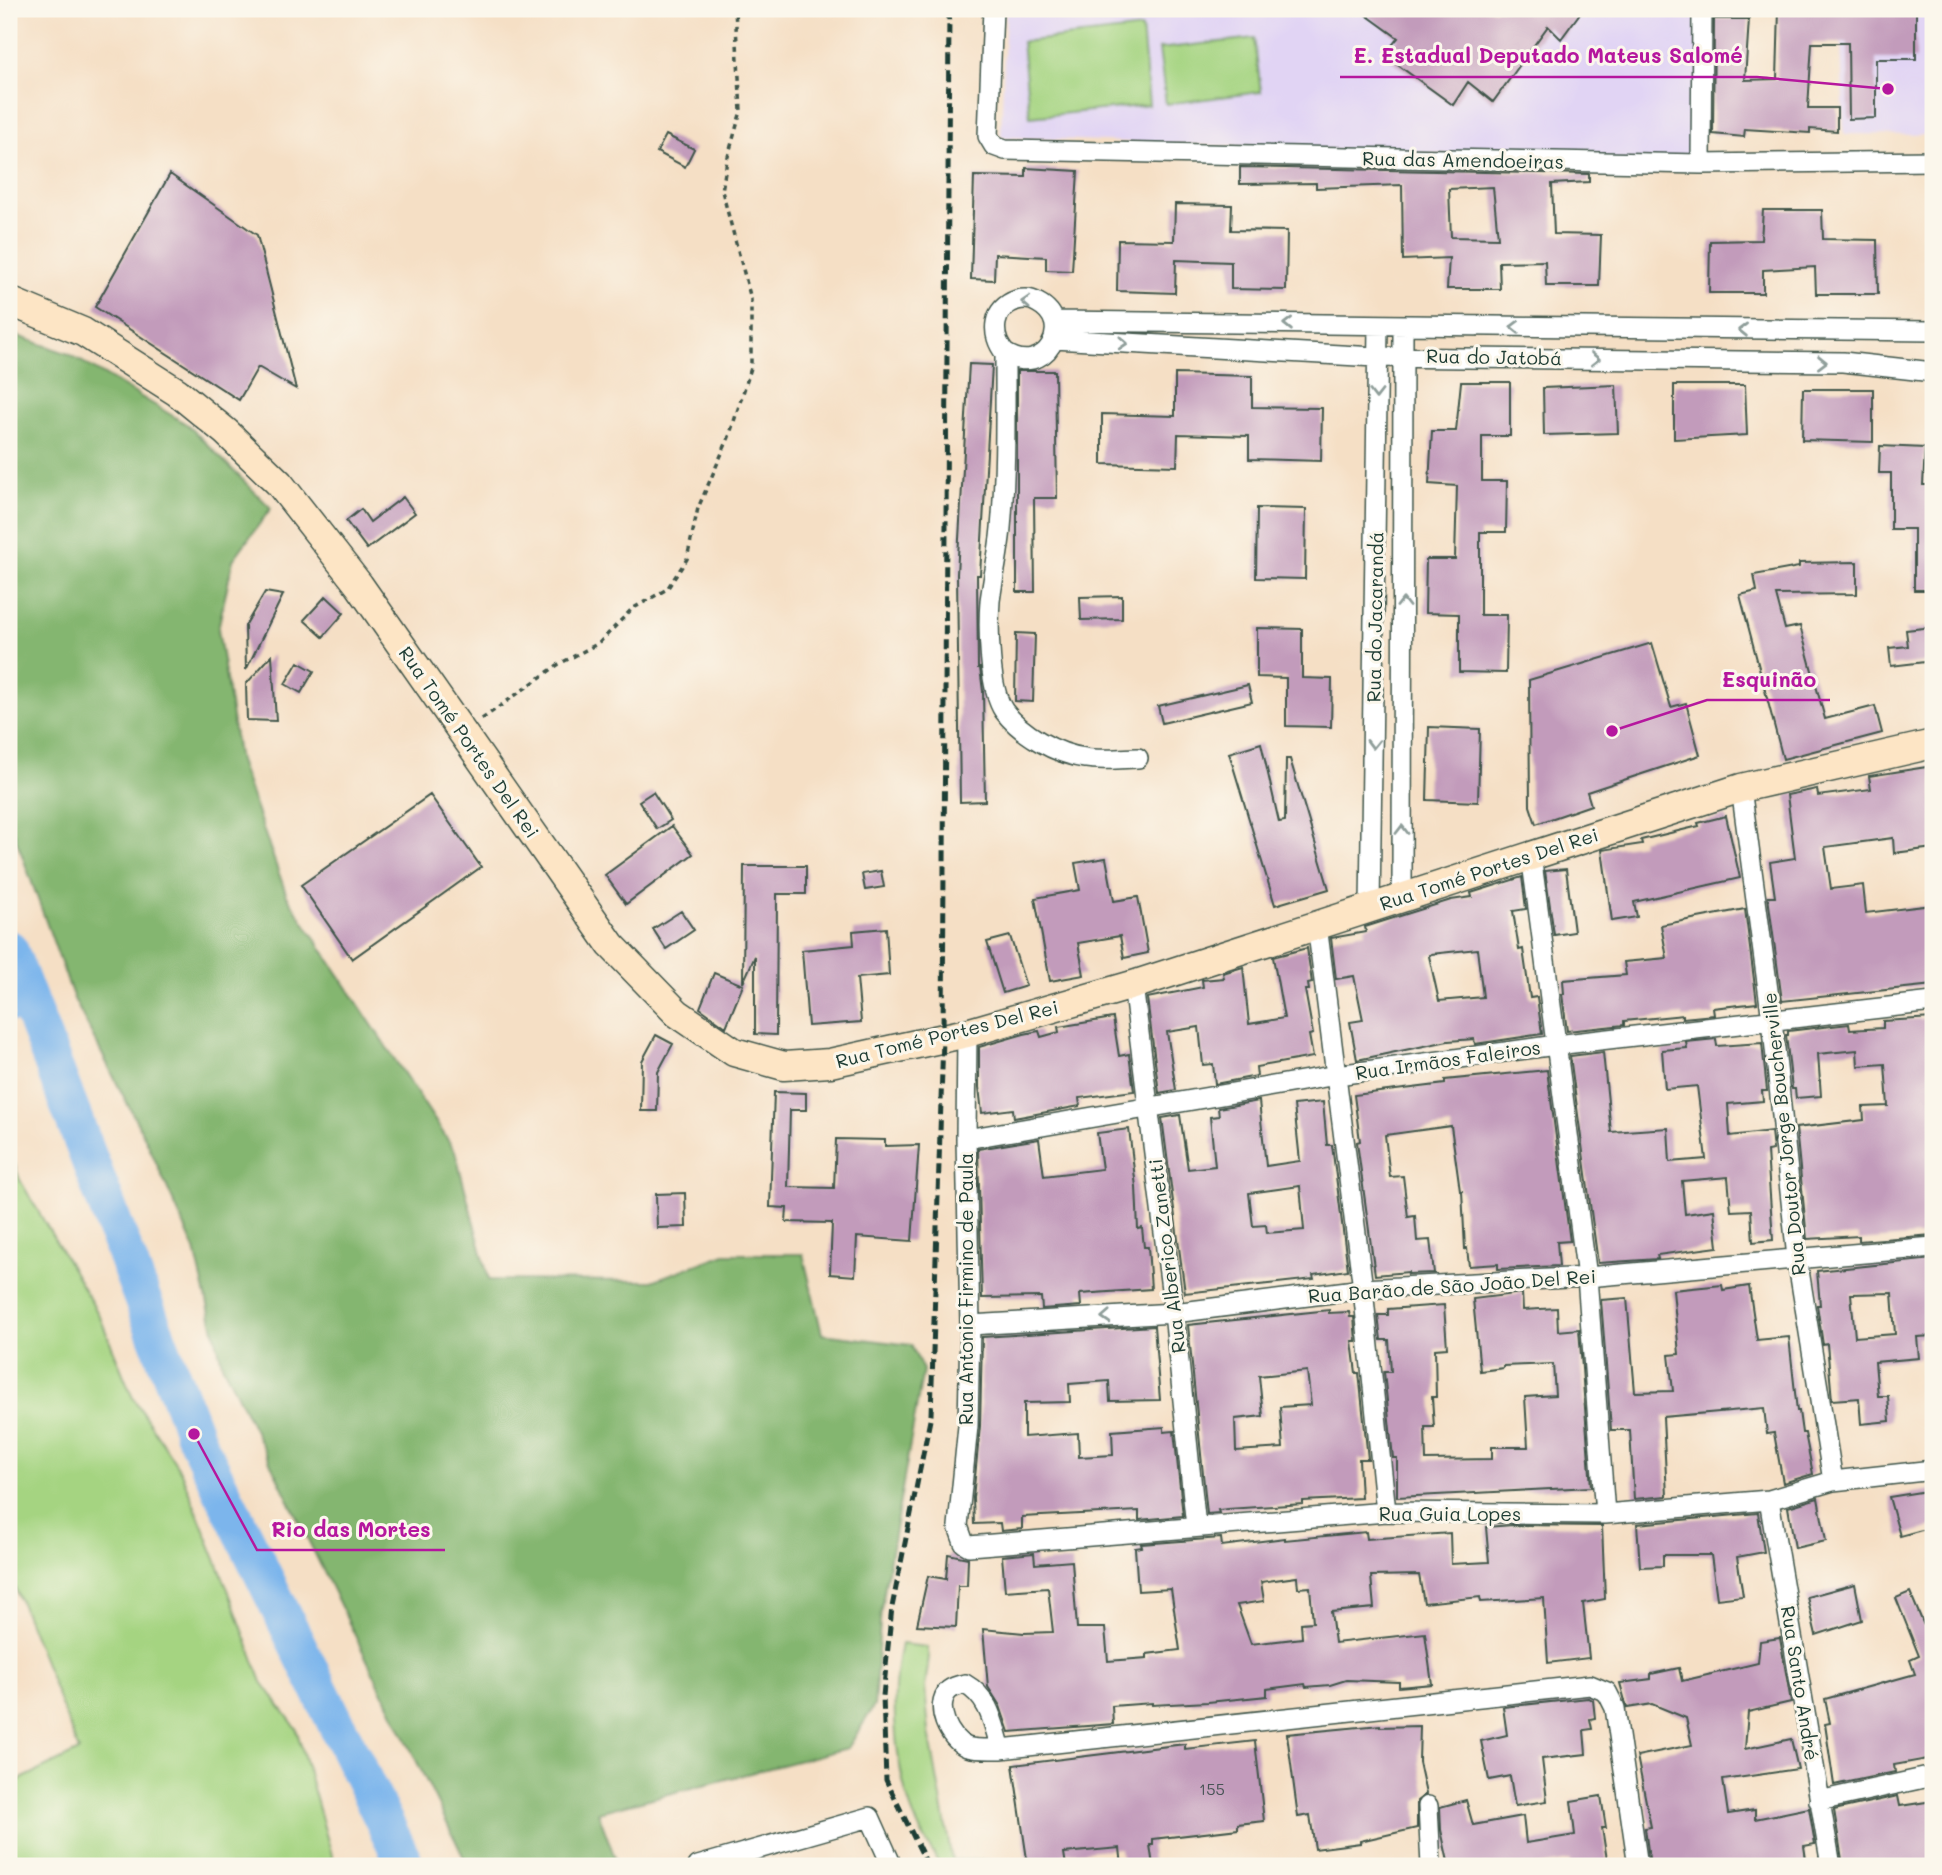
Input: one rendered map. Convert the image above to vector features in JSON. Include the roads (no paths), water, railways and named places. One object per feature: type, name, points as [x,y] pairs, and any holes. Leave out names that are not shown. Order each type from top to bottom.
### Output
[{"type":"main road","name":"Rua Tomé Portes Del Rei","points":[[9,301],[83,332],[177,392],[226,432],[279,483],[359,585],[611,945],[677,1013],[734,1052],[784,1066],[830,1063],[967,1033],[1133,985],[1741,788],[1933,744]]},
{"type":"street","name":"Rua das Amendoeiras","points":[[993,9],[988,136],[994,146],[1005,150],[1701,164],[1933,161]]},
{"type":"street","points":[[1701,164],[1702,9]]},
{"type":"street","points":[[1023,299],[1042,304],[1054,330],[1043,355],[1033,359],[1013,358],[1004,353],[998,345],[995,325],[998,315],[1013,302],[1023,299]]},
{"type":"street","name":"Rua do Jacarandá","points":[[1370,908],[1378,326]]},
{"type":"street","name":"Rua do Jatobá","points":[[1054,330],[1403,326],[1933,331]]},
{"type":"street","name":"Rua do Jacarandá","points":[[1402,899],[1403,326]]},
{"type":"street","name":"Rua do Jatobá","points":[[1054,330],[1376,357],[1843,362],[1933,372]]},
{"type":"street","points":[[1004,353],[1004,488],[999,556],[990,602],[990,643],[995,688],[1003,710],[1021,729],[1048,747],[1084,758],[1138,758]]},
{"type":"street","points":[[1376,555],[1403,556]]},
{"type":"street","points":[[1374,677],[1402,678]]},
{"type":"street","name":"Rua Doutor Jorge Boucherville","points":[[1741,788],[1772,1020],[1797,1258],[1833,1480]]},
{"type":"street","points":[[1531,855],[1587,1277],[1605,1514]]},
{"type":"street","points":[[1317,925],[1363,1289],[1386,1512]]},
{"type":"street","name":"Rua Alberico Zanetti","points":[[1133,985],[1174,1313],[1196,1527]]},
{"type":"street","name":"Rua Irmãos Faleiros","points":[[966,1139],[1337,1075],[1556,1045],[1933,1002]]},
{"type":"street","name":"Rua Antonio Firmino de Paula","points":[[964,1543],[958,1526],[968,1426],[970,1325],[967,1033]]},
{"type":"street","name":"Rua Barão de São João Del Rei","points":[[970,1325],[1174,1313],[1363,1289],[1587,1277],[1933,1247]]},
{"type":"street","name":"Rua Guia Lopes","points":[[964,1543],[979,1546],[1386,1512],[1605,1514],[1769,1500],[1833,1480],[1933,1470]]},
{"type":"street","name":"Rua Santo André","points":[[1769,1500],[1831,1866]]},
{"type":"street","points":[[1001,1749],[1590,1685],[1607,1692],[1615,1708],[1638,1866]]},
{"type":"street","points":[[1819,1801],[1933,1776]]},
{"type":"street","points":[[1428,1806],[1431,1866]]},
{"type":"street","points":[[698,1866],[870,1817],[892,1866]]},
{"type":"waterway","points":[[9,949],[194,1434],[406,1866]]},
{"type":"waterway","points":[[9,1019],[34,1016]]},
{"type":"railway","points":[[928,1866],[886,1780],[883,1696],[892,1607],[931,1415],[943,1038],[949,9]]},
{"type":"place","name":"E. Estadual Deputado Mateus Salomé","points":[[1888,89]]},
{"type":"place","name":"Esquinão","points":[[1612,731]]},
{"type":"place","name":"Rio das Mortes","points":[[194,1434]]}]
